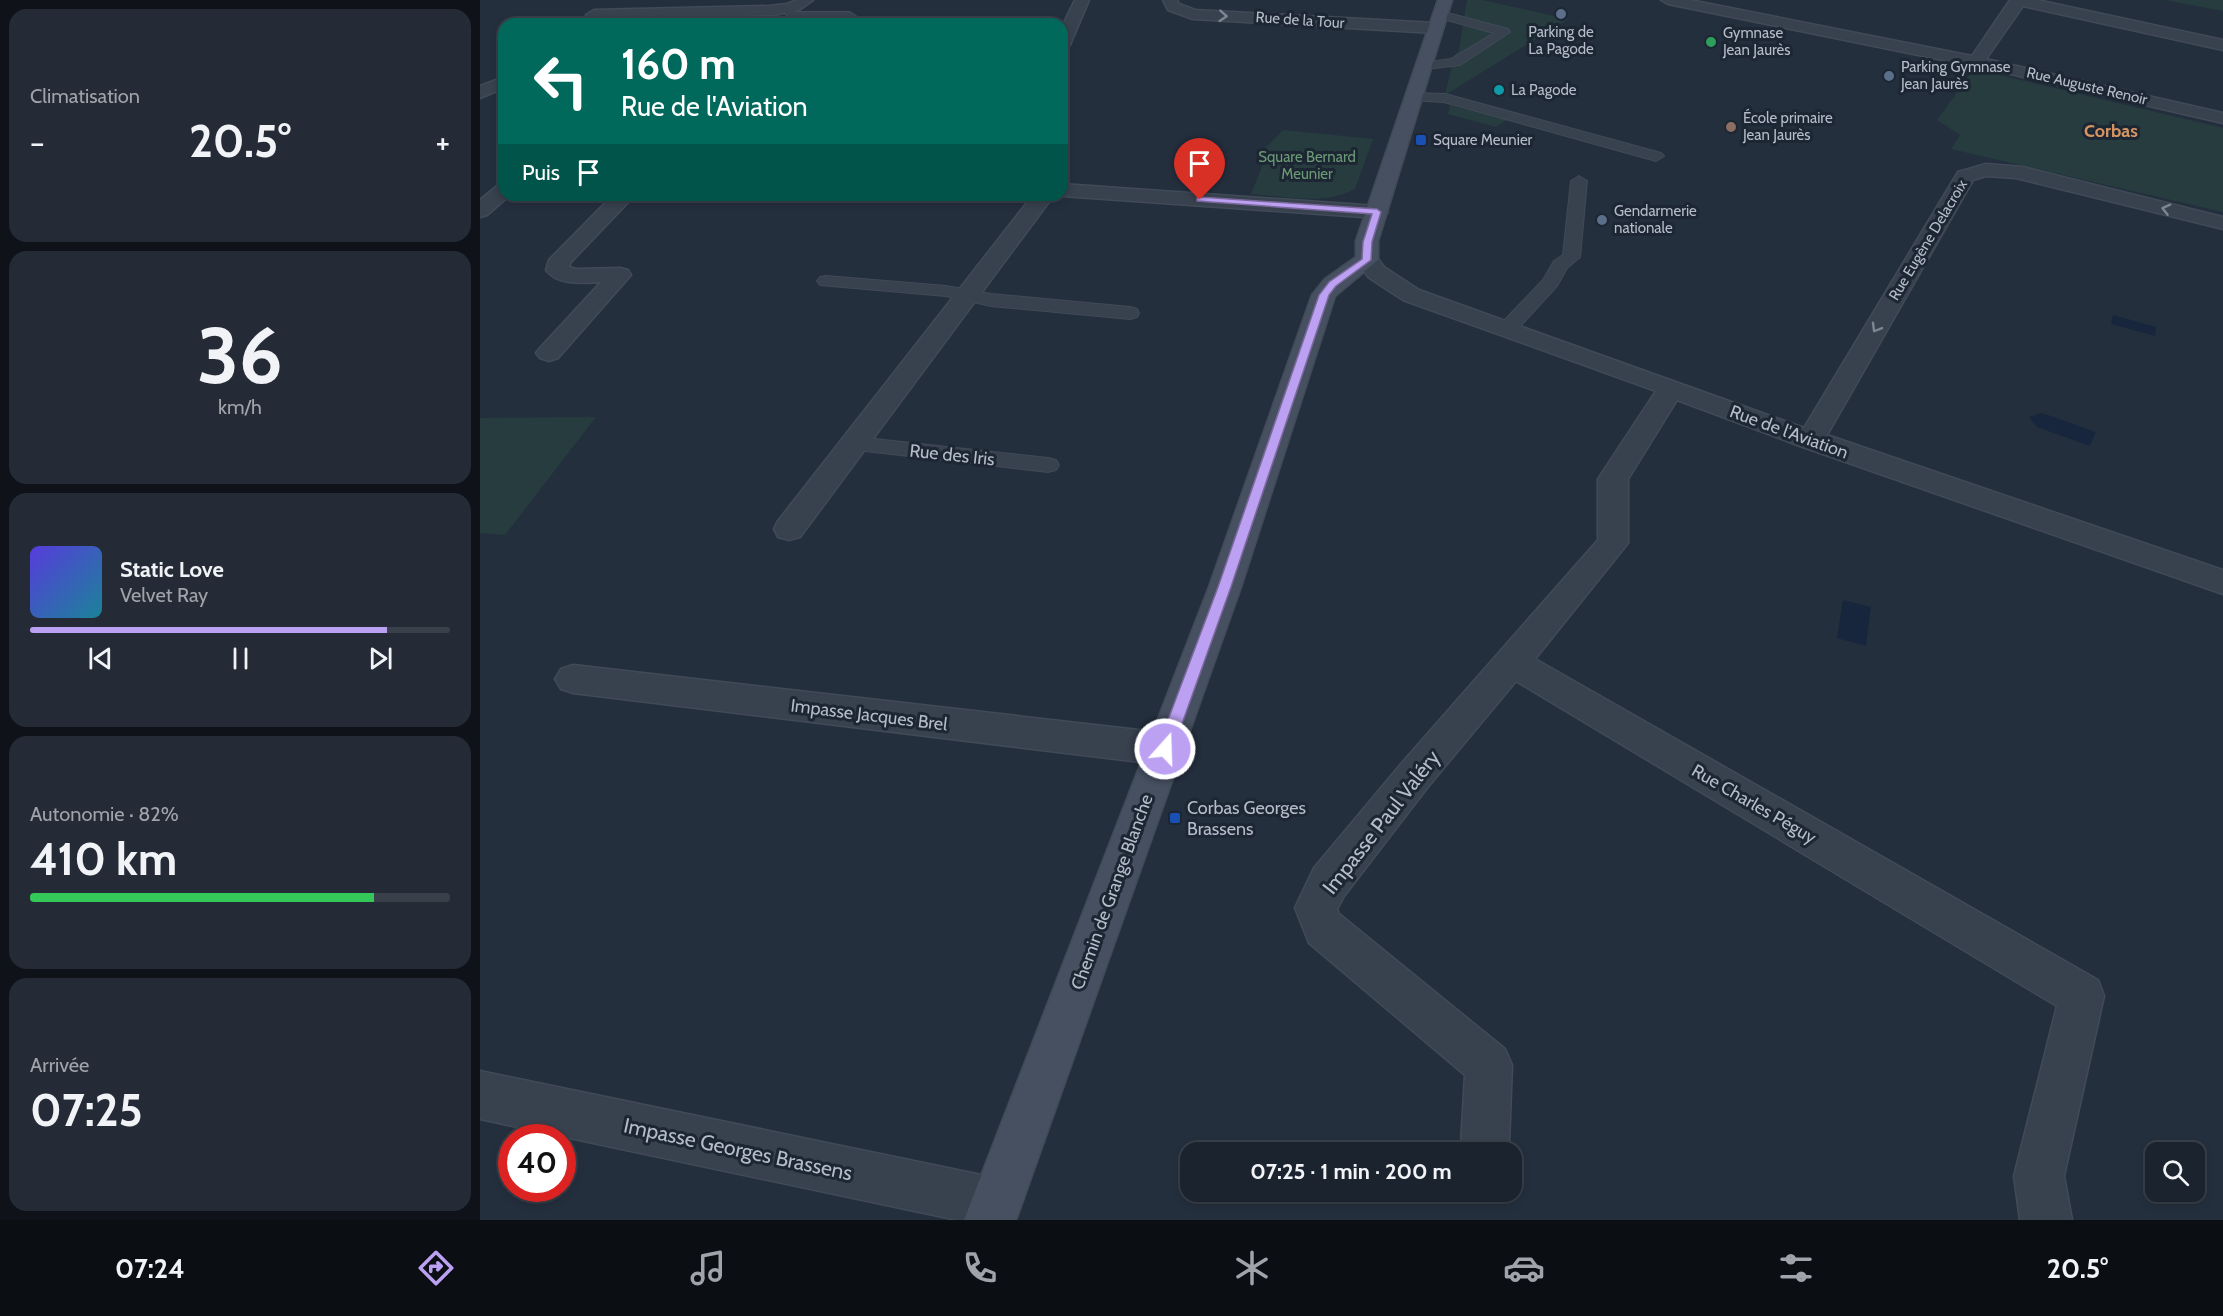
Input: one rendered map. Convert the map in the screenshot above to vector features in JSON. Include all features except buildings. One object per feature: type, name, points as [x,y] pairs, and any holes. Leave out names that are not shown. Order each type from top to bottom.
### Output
[{"type":"street","points":[[591,18],[614,0]]},
{"type":"street","points":[[624,18],[787,9],[806,0]]},
{"type":"street","points":[[1068,32],[1082,0]]},
{"type":"street","name":"Rue de la Tour","points":[[1170,0],[1173,7],[1193,14],[1440,14]]},
{"type":"street","points":[[1976,62],[2018,0],[2223,45]]},
{"type":"street","name":"Rue Auguste Renoir","points":[[1675,1],[1976,62],[2223,118]]},
{"type":"street","points":[[1367,260],[1367,242],[1440,14]]},
{"type":"street","points":[[480,93],[498,85]]},
{"type":"street","name":"Rue Eugène Delacroix","points":[[1810,440],[1965,176],[1973,171],[2003,169],[2023,173],[2223,223]]},
{"type":"street","points":[[1068,190],[1377,212]]},
{"type":"street","points":[[480,212],[498,196]]},
{"type":"street","points":[[549,353],[620,275],[573,276],[557,270],[560,260],[619,201]]},
{"type":"street","points":[[789,529],[1039,201]]},
{"type":"street","name":"Rue de l'Aviation","points":[[1367,260],[1376,272],[1412,295],[1810,440],[2223,582]]},
{"type":"street","name":"Chemin de Grange Blanche","points":[[993,1212],[1225,587],[1324,295],[1333,284],[1367,260]]},
{"type":"street","points":[[1512,662],[1613,543],[1613,478],[1671,388]]},
{"type":"street","name":"Impasse Paul Valéry","points":[[1485,1142],[1489,1065],[1324,928],[1316,908],[1329,882],[1350,855],[1512,662]]},
{"type":"street","name":"Rue Charles Péguy","points":[[1512,662],[2082,996],[2039,1176],[2046,1220]]},
{"type":"street","name":"Impasse Jacques Brel","points":[[573,679],[1165,749]]},
{"type":"street","name":"Impasse Georges Brassens","points":[[480,1095],[993,1212]]},
{"type":"lane","points":[[787,9],[793,16],[850,16],[848,18]]},
{"type":"lane","points":[[1422,67],[1455,62],[1504,32],[1440,14]]},
{"type":"lane","points":[[1413,97],[1445,98],[1656,156]]},
{"type":"lane","points":[[1507,329],[1551,282],[1560,265],[1571,257],[1579,181]]},
{"type":"lane","points":[[826,281],[946,291],[991,300],[1130,313]]},
{"type":"lane","name":"Rue des Iris","points":[[856,444],[1048,465]]},
{"type":"green space","points":[[1467,0],[1482,0],[1568,19],[1445,95],[1454,56],[1459,50]]},
{"type":"green space","points":[[2164,0],[2223,0],[2223,11]]},
{"type":"green space","points":[[1974,69],[2223,128],[2223,212],[1951,149],[1960,135],[1937,120]]},
{"type":"green space","points":[[1450,105],[1507,120],[1496,127],[1448,114]]},
{"type":"green space","name":"Square Bernard Meunier","points":[[1283,130],[1373,139],[1355,189],[1317,199],[1251,194],[1266,156],[1259,154]]},
{"type":"green space","points":[[596,417],[505,535],[480,533],[480,418]]},
{"type":"water","points":[[2113,315],[2156,327],[2155,336],[2111,324]]},
{"type":"water","points":[[2042,413],[2096,432],[2090,446],[2037,427],[2029,417]]},
{"type":"water","points":[[1843,600],[1871,607],[1866,646],[1837,638]]},
{"type":"place","name":"Parking de La Pagode","points":[[1561,14]]},
{"type":"place","name":"Gymnase Jean Jaurès","points":[[1711,42]]},
{"type":"place","name":"Parking Gymnase Jean Jaurès","points":[[1889,76]]},
{"type":"place","name":"La Pagode","points":[[1499,90]]},
{"type":"place","name":"École primaire Jean Jaurès","points":[[1731,127]]},
{"type":"place","name":"Square Meunier","points":[[1421,140]]},
{"type":"place","name":"Gendarmerie nationale","points":[[1602,220]]},
{"type":"place","name":"Corbas Georges Brassens","points":[[1175,818]]},
{"type":"district","name":"Corbas","points":[[2111,131]]},
{"type":"route","points":[[1165,749],[1225,587],[1324,295],[1333,284],[1367,260],[1367,242],[1377,212],[1200,200]]}]
